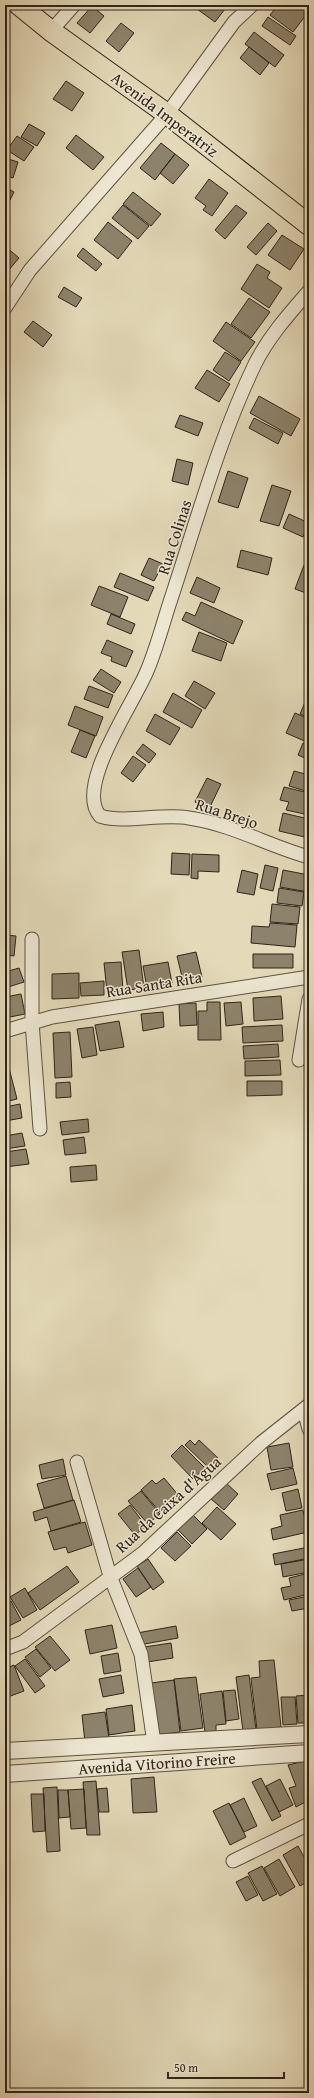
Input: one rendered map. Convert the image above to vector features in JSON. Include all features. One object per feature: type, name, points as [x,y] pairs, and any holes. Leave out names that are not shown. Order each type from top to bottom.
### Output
[{"type":"main road","name":"Avenida Imperatriz","points":[[19,5],[52,31],[167,114],[309,225]]},
{"type":"street","points":[[52,31],[74,5]]},
{"type":"street","points":[[5,308],[30,270],[167,114],[234,22],[252,5]]},
{"type":"street","name":"Rua Colinas","points":[[93,804],[95,778],[99,766],[147,671],[226,431],[256,363],[278,326],[309,291]]},
{"type":"street","name":"Rua Brejo","points":[[93,804],[95,810],[100,816],[107,818],[166,815],[203,820],[309,857]]},
{"type":"street","points":[[32,939],[32,1022],[40,1129]]},
{"type":"street","name":"Rua Santa Rita","points":[[5,1031],[52,1017],[309,977]]},
{"type":"street","points":[[299,1060],[309,999]]},
{"type":"street","points":[[306,1407],[309,1430]]},
{"type":"street","name":"Rua da Caixa d'Água","points":[[5,1649],[23,1642],[143,1553],[261,1443],[306,1407]]},
{"type":"street","points":[[78,1462],[110,1576],[141,1654],[154,1743]]},
{"type":"street","name":"Avenida Vitorino Freire","points":[[5,1751],[309,1734]]},
{"type":"street","name":"Avenida Vitorino Freire","points":[[5,1774],[309,1753]]},
{"type":"street","points":[[233,1861],[309,1824]]},
{"type":"building","points":[[197,5],[228,5],[215,22],[197,9],[199,6]]},
{"type":"building","points":[[278,5],[304,5],[309,9],[309,11],[293,32],[270,15]]},
{"type":"building","points":[[92,6],[104,16],[90,33],[77,23]]},
{"type":"building","points":[[268,17],[296,36],[290,45],[262,26]]},
{"type":"building","points":[[121,23],[134,33],[119,52],[106,41]]},
{"type":"building","points":[[254,32],[284,55],[275,67],[245,44]]},
{"type":"building","points":[[249,47],[269,63],[260,75],[240,58]]},
{"type":"building","points":[[66,81],[84,93],[72,111],[53,99]]},
{"type":"building","points":[[29,124],[45,133],[37,146],[21,137]]},
{"type":"building","points":[[76,135],[104,157],[93,170],[66,148]]},
{"type":"building","points":[[17,136],[34,147],[24,161],[7,150]]},
{"type":"building","points":[[161,143],[175,154],[155,180],[140,168]]},
{"type":"building","points":[[175,154],[189,165],[173,184],[160,173]]},
{"type":"building","points":[[5,158],[18,162],[13,178],[5,175]]},
{"type":"building","points":[[209,179],[228,193],[212,216],[203,210],[206,206],[195,198]]},
{"type":"building","points":[[5,187],[14,192],[8,204],[5,202]]},
{"type":"building","points":[[133,192],[161,214],[151,226],[123,204]]},
{"type":"building","points":[[123,205],[149,226],[138,239],[112,218]]},
{"type":"building","points":[[236,205],[247,213],[225,239],[215,230]]},
{"type":"building","points":[[108,222],[132,241],[118,259],[94,240]]},
{"type":"building","points":[[268,223],[277,231],[256,255],[247,247]]},
{"type":"building","points":[[282,235],[304,249],[290,270],[268,255]]},
{"type":"building","points":[[5,246],[19,258],[8,271],[5,269]]},
{"type":"building","points":[[83,248],[102,264],[96,271],[77,256]]},
{"type":"building","points":[[257,264],[270,272],[267,278],[282,288],[269,308],[241,289]]},
{"type":"building","points":[[64,287],[82,298],[76,307],[58,297]]},
{"type":"building","points":[[249,298],[270,312],[251,338],[231,324]]},
{"type":"building","points":[[33,321],[52,335],[43,347],[24,332]]},
{"type":"building","points":[[226,322],[255,342],[241,361],[213,341]]},
{"type":"building","points":[[225,352],[241,362],[229,381],[213,370]]},
{"type":"building","points":[[207,370],[230,384],[219,402],[195,388]]},
{"type":"building","points":[[259,396],[300,419],[291,436],[250,413]]},
{"type":"building","points":[[180,415],[203,423],[198,436],[175,427]]},
{"type":"building","points":[[254,418],[283,433],[278,444],[249,428]]},
{"type":"building","points":[[177,459],[193,463],[188,485],[172,481]]},
{"type":"building","points":[[228,471],[248,478],[238,508],[218,502]]},
{"type":"building","points":[[272,485],[291,491],[279,526],[260,521]]},
{"type":"building","points":[[289,514],[309,523],[303,537],[283,528]]},
{"type":"building","points":[[241,550],[272,558],[268,575],[237,567]]},
{"type":"building","points":[[149,558],[163,564],[154,581],[141,575]]},
{"type":"building","points":[[304,565],[309,567],[309,594],[295,589]]},
{"type":"building","points":[[120,573],[154,587],[148,601],[114,587]]},
{"type":"building","points":[[197,577],[220,588],[214,603],[190,593]]},
{"type":"building","points":[[99,586],[128,597],[120,617],[91,605]]},
{"type":"building","points":[[201,602],[243,621],[233,644],[182,620],[186,612],[195,616]]},
{"type":"building","points":[[111,614],[135,624],[131,634],[107,624]]},
{"type":"building","points":[[199,632],[227,643],[221,661],[192,651]]},
{"type":"building","points":[[107,640],[133,651],[126,667],[111,661],[112,657],[101,653]]},
{"type":"building","points":[[101,669],[121,682],[114,693],[93,680]]},
{"type":"building","points":[[194,681],[215,693],[205,709],[185,696]]},
{"type":"building","points":[[89,686],[113,695],[108,708],[84,699]]},
{"type":"building","points":[[173,693],[202,710],[192,728],[163,712]]},
{"type":"building","points":[[309,693],[309,718],[300,714]]},
{"type":"building","points":[[75,706],[103,717],[96,736],[68,725]]},
{"type":"building","points":[[295,713],[309,719],[309,743],[286,733]]},
{"type":"building","points":[[155,714],[180,728],[170,745],[146,731]]},
{"type":"building","points":[[80,730],[95,736],[86,758],[71,752]]},
{"type":"building","points":[[303,743],[309,746],[309,760],[298,755]]},
{"type":"building","points":[[143,744],[156,754],[149,763],[136,753]]},
{"type":"building","points":[[133,756],[146,765],[133,782],[121,773]]},
{"type":"building","points":[[294,771],[309,775],[309,792],[289,786]]},
{"type":"building","points":[[207,778],[221,784],[209,809],[195,802]]},
{"type":"building","points":[[284,787],[309,793],[309,815],[286,810],[289,802],[280,800]]},
{"type":"building","points":[[283,813],[309,819],[309,838],[279,831]]},
{"type":"building","points":[[172,853],[190,854],[189,875],[171,874]]},
{"type":"building","points":[[192,854],[219,855],[219,872],[198,871],[198,879],[191,878]]},
{"type":"building","points":[[265,865],[278,868],[273,891],[260,888]]},
{"type":"building","points":[[242,870],[258,874],[254,895],[237,892]]},
{"type":"building","points":[[283,870],[309,875],[308,892],[280,887]]},
{"type":"building","points":[[279,888],[304,892],[302,906],[277,903]]},
{"type":"building","points":[[272,904],[300,907],[298,924],[270,922]]},
{"type":"building","points":[[270,923],[297,925],[295,947],[251,943],[252,926],[269,927]]},
{"type":"building","points":[[5,935],[16,936],[14,956],[5,955]]},
{"type":"building","points":[[139,950],[144,988],[128,990],[122,952]]},
{"type":"building","points":[[196,952],[202,977],[183,981],[177,956]]},
{"type":"building","points":[[253,954],[293,954],[293,968],[253,968]]},
{"type":"building","points":[[121,962],[123,991],[107,992],[104,963]]},
{"type":"building","points":[[168,962],[172,983],[147,988],[143,966]]},
{"type":"building","points":[[19,968],[24,982],[5,988],[5,972]]},
{"type":"building","points":[[79,973],[79,998],[52,999],[52,974]]},
{"type":"building","points":[[104,981],[104,995],[81,996],[80,983]]},
{"type":"building","points":[[21,994],[25,1014],[5,1018],[5,997]]},
{"type":"building","points":[[281,996],[283,1019],[254,1021],[253,998]]},
{"type":"building","points":[[207,1002],[220,1002],[221,1040],[198,1040],[198,1011],[207,1011]]},
{"type":"building","points":[[241,1002],[243,1024],[226,1026],[224,1003]]},
{"type":"building","points":[[196,1003],[197,1025],[180,1026],[179,1004]]},
{"type":"building","points":[[163,1012],[164,1027],[143,1031],[141,1014]]},
{"type":"building","points":[[119,1021],[124,1047],[100,1051],[95,1025]]},
{"type":"building","points":[[282,1025],[283,1041],[243,1043],[242,1027]]},
{"type":"building","points":[[93,1027],[97,1055],[82,1058],[77,1029]]},
{"type":"building","points":[[70,1032],[72,1077],[55,1078],[53,1033]]},
{"type":"building","points":[[278,1044],[279,1057],[244,1059],[243,1046]]},
{"type":"building","points":[[280,1060],[281,1075],[245,1076],[245,1061]]},
{"type":"building","points":[[9,1068],[17,1099],[5,1102],[5,1069]]},
{"type":"building","points":[[247,1081],[282,1081],[282,1095],[247,1096]]},
{"type":"building","points":[[70,1082],[71,1097],[56,1098],[56,1083]]},
{"type":"building","points":[[20,1104],[22,1118],[5,1121],[5,1107]]},
{"type":"building","points":[[88,1119],[89,1132],[62,1135],[60,1122]]},
{"type":"building","points":[[22,1133],[25,1146],[5,1149],[5,1136]]},
{"type":"building","points":[[84,1137],[86,1153],[65,1155],[63,1140]]},
{"type":"building","points":[[26,1149],[29,1164],[5,1167],[5,1152]]},
{"type":"building","points":[[96,1165],[97,1180],[71,1182],[70,1167]]},
{"type":"building","points":[[190,1440],[195,1445],[199,1440],[218,1458],[209,1468],[185,1445]]},
{"type":"building","points":[[289,1443],[293,1467],[271,1470],[267,1447]]},
{"type":"building","points":[[182,1445],[205,1468],[193,1479],[171,1456]]},
{"type":"building","points":[[63,1459],[66,1475],[42,1479],[39,1465]]},
{"type":"building","points":[[293,1468],[297,1484],[271,1490],[267,1474]]},
{"type":"building","points":[[66,1476],[73,1500],[44,1508],[37,1484]]},
{"type":"building","points":[[164,1478],[179,1496],[160,1512],[141,1490],[152,1480],[156,1484]]},
{"type":"building","points":[[226,1483],[238,1494],[224,1510],[211,1499]]},
{"type":"building","points":[[298,1489],[302,1508],[286,1511],[282,1493]]},
{"type":"building","points":[[141,1491],[160,1514],[148,1524],[128,1501]]},
{"type":"building","points":[[74,1500],[81,1522],[51,1531],[47,1517],[35,1521],[33,1512]]},
{"type":"building","points":[[130,1505],[146,1526],[135,1535],[118,1514]]},
{"type":"building","points":[[217,1507],[236,1524],[221,1540],[202,1523]]},
{"type":"building","points":[[303,1510],[308,1532],[273,1540],[271,1529],[282,1526],[280,1515]]},
{"type":"building","points":[[193,1515],[207,1529],[192,1544],[178,1530]]},
{"type":"building","points":[[85,1522],[92,1545],[68,1553],[66,1547],[54,1550],[48,1532]]},
{"type":"building","points":[[177,1532],[191,1546],[175,1561],[161,1548]]},
{"type":"building","points":[[309,1547],[309,1558],[275,1565],[273,1554]]},
{"type":"building","points":[[148,1559],[164,1582],[153,1590],[137,1566]]},
{"type":"building","points":[[309,1559],[309,1572],[283,1577],[281,1564]]},
{"type":"building","points":[[67,1566],[79,1582],[40,1610],[28,1593]]},
{"type":"building","points":[[138,1568],[151,1587],[136,1597],[123,1579]]},
{"type":"building","points":[[309,1573],[309,1594],[284,1600],[281,1588],[291,1586],[289,1578]]},
{"type":"building","points":[[25,1588],[37,1610],[23,1618],[10,1597]]},
{"type":"building","points":[[309,1596],[309,1608],[292,1611],[289,1600]]},
{"type":"building","points":[[11,1601],[21,1620],[5,1628],[5,1604]]},
{"type":"building","points":[[112,1625],[117,1648],[90,1654],[85,1630]]},
{"type":"building","points":[[176,1626],[178,1638],[139,1645],[137,1633]]},
{"type":"building","points":[[50,1636],[70,1660],[55,1671],[35,1647]]},
{"type":"building","points":[[171,1643],[173,1658],[147,1662],[144,1647]]},
{"type":"building","points":[[36,1649],[51,1668],[40,1677],[25,1657]]},
{"type":"building","points":[[118,1653],[121,1671],[104,1674],[101,1656]]},
{"type":"building","points":[[25,1659],[45,1686],[35,1693],[15,1666]]},
{"type":"building","points":[[274,1660],[281,1727],[257,1730],[251,1678],[260,1677],[259,1661]]},
{"type":"building","points":[[14,1665],[24,1691],[5,1698],[5,1669]]},
{"type":"building","points":[[121,1675],[124,1693],[103,1697],[99,1679]]},
{"type":"building","points":[[249,1675],[256,1730],[243,1731],[236,1677]]},
{"type":"building","points":[[196,1677],[203,1728],[181,1731],[174,1679]]},
{"type":"building","points":[[174,1680],[180,1732],[155,1735],[151,1683]]},
{"type":"building","points":[[235,1690],[239,1719],[226,1721],[223,1691]]},
{"type":"building","points":[[222,1691],[226,1724],[216,1725],[216,1731],[205,1732],[200,1694]]},
{"type":"building","points":[[309,1695],[309,1723],[298,1723],[296,1696]]},
{"type":"building","points":[[281,1697],[295,1697],[297,1724],[283,1725]]},
{"type":"building","points":[[132,1705],[135,1731],[109,1735],[106,1709]]},
{"type":"building","points":[[105,1712],[109,1738],[85,1742],[82,1715]]},
{"type":"building","points":[[309,1760],[309,1800],[296,1807],[289,1788],[296,1786],[288,1765]]},
{"type":"building","points":[[154,1777],[157,1812],[133,1813],[131,1779]]},
{"type":"building","points":[[261,1778],[281,1816],[272,1821],[252,1782]]},
{"type":"building","points":[[280,1779],[293,1805],[279,1812],[266,1786]]},
{"type":"building","points":[[96,1781],[100,1835],[87,1835],[83,1782]]},
{"type":"building","points":[[57,1787],[60,1851],[47,1852],[43,1788]]},
{"type":"building","points":[[107,1788],[109,1812],[99,1812],[97,1789]]},
{"type":"building","points":[[84,1789],[86,1828],[71,1829],[68,1790]]},
{"type":"building","points":[[58,1790],[68,1790],[70,1817],[59,1818]]},
{"type":"building","points":[[31,1794],[44,1794],[45,1831],[33,1832]]},
{"type":"building","points":[[244,1798],[257,1826],[244,1832],[230,1805]]},
{"type":"building","points":[[5,1803],[9,1804],[6,1877],[5,1877]]},
{"type":"building","points":[[229,1803],[246,1837],[230,1845],[213,1811]]},
{"type":"building","points":[[298,1846],[309,1866],[309,1881],[300,1886],[283,1855]]},
{"type":"building","points":[[279,1859],[295,1887],[280,1896],[264,1868]]},
{"type":"building","points":[[262,1866],[277,1894],[263,1901],[248,1873]]},
{"type":"building","points":[[248,1876],[258,1895],[246,1901],[236,1882]]}]
